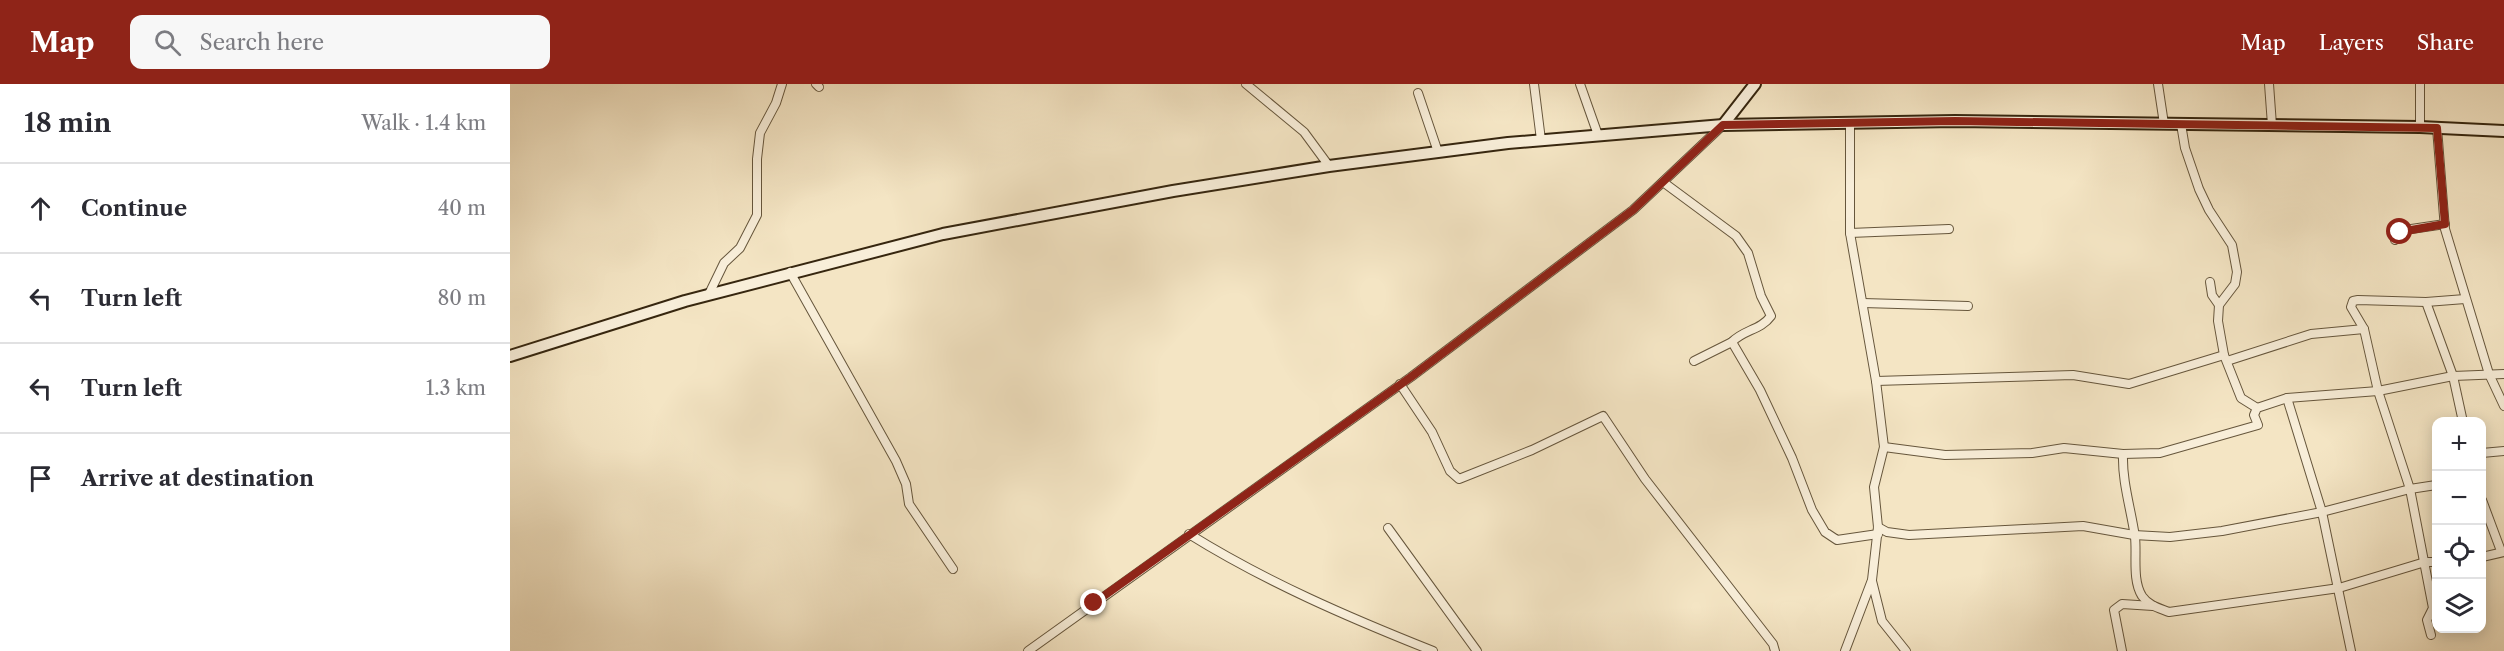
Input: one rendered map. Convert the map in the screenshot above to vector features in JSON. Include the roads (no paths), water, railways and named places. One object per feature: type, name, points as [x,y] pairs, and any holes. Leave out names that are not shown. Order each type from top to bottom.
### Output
[{"type":"main road","points":[[1723,125],[1755,84]]},
{"type":"main road","points":[[510,356],[618,320],[710,294],[943,234],[1173,191],[1329,166],[1541,140],[1723,125],[1850,123],[2272,125],[2420,127],[2504,131]]},
{"type":"street","points":[[710,294],[724,263],[740,248],[756,214],[760,133],[776,103],[782,84]]},
{"type":"street","points":[[1246,84],[1304,132],[1329,166]]},
{"type":"street","points":[[1534,84],[1541,140]]},
{"type":"street","points":[[1580,84],[1598,135]]},
{"type":"street","points":[[2158,84],[2164,124]]},
{"type":"street","points":[[2269,84],[2272,125]]},
{"type":"street","points":[[2420,84],[2420,127]]},
{"type":"street","points":[[1418,93],[1438,152]]},
{"type":"street","points":[[1845,651],[1872,580],[1877,531],[1874,487],[1884,447],[1876,381],[1850,233],[1850,123]]},
{"type":"street","points":[[1884,447],[1945,455],[2032,453],[2064,448],[2124,454],[2160,453],[2258,425],[2256,411],[2241,398],[2226,358],[2218,321],[2219,305],[2235,284],[2237,272],[2232,244],[2209,210],[2199,189],[2185,148],[2181,124]]},
{"type":"street","points":[[1028,651],[1400,384],[1633,210],[1723,125]]},
{"type":"street","points":[[2437,128],[2445,224],[2488,374],[2504,406]]},
{"type":"street","points":[[1662,182],[1736,236],[1748,253],[1761,296],[1771,316],[1766,323],[1694,361]]},
{"type":"street","points":[[2395,240],[2398,231],[2445,224]]},
{"type":"street","points":[[1850,233],[1949,230]]},
{"type":"street","points":[[790,272],[896,461],[906,484],[909,504],[953,569]]},
{"type":"street","points":[[2210,282],[2212,296],[2219,305]]},
{"type":"street","points":[[2432,635],[2427,620],[2433,608],[2426,562],[2410,489],[2378,391],[2364,329],[2351,307],[2353,301],[2426,302],[2465,299]]},
{"type":"street","points":[[2426,302],[2453,376],[2462,417]]},
{"type":"street","points":[[1863,303],[1968,306]]},
{"type":"street","points":[[1876,381],[2073,375],[2129,384],[2312,334],[2364,329]]},
{"type":"street","points":[[1732,342],[1760,390],[1812,510],[1825,532],[1837,540],[1877,531],[1909,535],[2083,526],[2134,535],[2170,537],[2322,512],[2410,489],[2432,486]]},
{"type":"street","points":[[2256,411],[2287,398],[2378,391],[2453,376],[2504,374]]},
{"type":"street","points":[[1400,384],[1432,432],[1450,471],[1459,479],[1466,479],[1603,416],[1645,479],[1773,644],[1775,651]]},
{"type":"street","points":[[2287,398],[2322,512],[2351,651]]},
{"type":"street","points":[[2486,453],[2504,451]]},
{"type":"street","points":[[2124,454],[2123,469],[2134,535],[2137,585],[2143,596],[2153,606]]},
{"type":"street","points":[[2486,512],[2503,552],[2486,556]]},
{"type":"street","points":[[1388,528],[1476,651]]},
{"type":"street","points":[[1190,534],[1236,564],[1370,626],[1434,651]]},
{"type":"street","points":[[2122,651],[2114,610],[2122,604],[2153,606],[2169,612],[2339,588],[2432,562]]},
{"type":"street","points":[[1872,580],[1882,621],[1906,651]]}]
